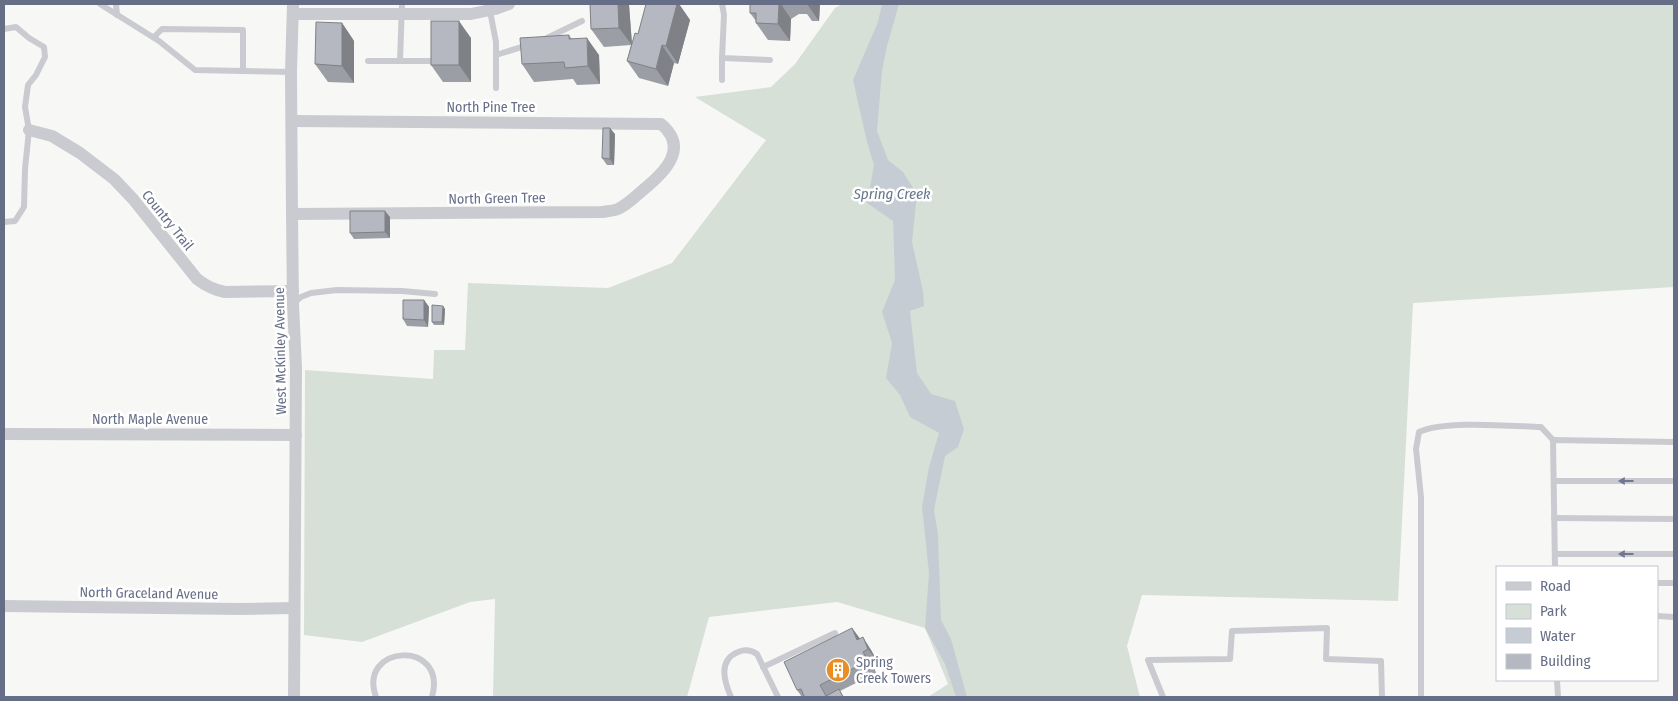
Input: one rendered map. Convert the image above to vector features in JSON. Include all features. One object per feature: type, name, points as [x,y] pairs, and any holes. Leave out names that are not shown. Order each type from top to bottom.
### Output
[{"type":"street","points":[[293,9],[402,9],[471,14],[490,11],[509,4]]},
{"type":"street","name":"West McKinley Avenue","points":[[293,9],[291,72],[292,214],[296,368],[294,697]]},
{"type":"street","name":"North Pine Tree","points":[[292,121],[661,124],[668,130],[672,138],[673,149]]},
{"type":"street","name":"Country Trail","points":[[29,130],[52,136],[80,153],[114,179],[196,279],[205,285],[225,292],[293,298]]},
{"type":"street","name":"North Green Tree","points":[[292,214],[602,212],[618,209],[658,178],[671,162],[673,149]]},
{"type":"street","name":"North Maple Avenue","points":[[4,434],[296,435]]},
{"type":"street","name":"North Graceland Avenue","points":[[4,606],[294,608]]},
{"type":"lane","points":[[100,4],[154,37],[195,70],[291,72]]},
{"type":"lane","points":[[116,4],[117,15]]},
{"type":"lane","points":[[722,4],[724,15],[722,80]]},
{"type":"lane","points":[[400,61],[402,9]]},
{"type":"lane","points":[[490,11],[496,42],[496,88]]},
{"type":"lane","points":[[541,41],[582,21]]},
{"type":"lane","points":[[4,29],[16,27],[44,47],[45,57],[36,75],[28,85],[25,107],[29,130],[25,168],[24,207],[14,221],[4,222]]},
{"type":"lane","points":[[154,37],[162,29],[243,30],[243,71]]},
{"type":"lane","points":[[496,55],[532,44]]},
{"type":"lane","points":[[722,58],[770,60]]},
{"type":"lane","points":[[368,61],[431,61]]},
{"type":"lane","points":[[293,298],[310,293],[337,290],[402,291],[435,294]]},
{"type":"lane","points":[[1421,697],[1421,497],[1416,449],[1418,432],[1427,428],[1459,426],[1541,427],[1553,440],[1555,566]]},
{"type":"lane","points":[[1553,440],[1674,442]]},
{"type":"lane","points":[[1554,481],[1674,481]]},
{"type":"lane","points":[[1554,518],[1674,519]]},
{"type":"lane","points":[[1555,554],[1674,554]]},
{"type":"lane","points":[[1658,583],[1674,583]]},
{"type":"lane","points":[[1658,616],[1674,616]]},
{"type":"lane","points":[[1163,697],[1148,660],[1230,658],[1232,631],[1327,628],[1326,659],[1381,661],[1382,697]]},
{"type":"lane","points":[[763,667],[836,633]]},
{"type":"lane","points":[[731,697],[724,673],[726,661],[742,650],[751,650],[757,654],[778,697]]},
{"type":"lane","points":[[376,697],[374,679],[378,669],[384,661],[404,654],[414,656],[430,668],[435,688],[432,697]]},
{"type":"lane","points":[[1558,681],[1558,697]]},
{"type":"green space","points":[[842,4],[1674,5],[1674,287],[1413,303],[1398,601],[1142,595],[1127,646],[1140,697],[928,697],[948,684],[925,628],[837,602],[709,617],[687,697],[493,697],[495,599],[470,602],[362,642],[304,635],[305,370],[433,379],[434,350],[465,350],[468,283],[608,288],[672,263],[766,140],[695,97],[771,87],[795,64],[835,8]]},
{"type":"water","name":"Spring Creek","points":[[882,4],[899,4],[882,71],[877,131],[888,160],[903,172],[917,194],[912,242],[923,291],[924,306],[910,311],[917,373],[931,394],[955,401],[964,429],[958,447],[945,456],[934,510],[938,534],[941,620],[951,639],[967,697],[956,697],[945,664],[925,628],[929,573],[922,507],[929,467],[939,433],[910,417],[900,395],[886,378],[892,343],[882,312],[895,280],[893,221],[867,203],[874,165],[853,80],[878,22]]},
{"type":"building","points":[[590,4],[618,4],[619,28],[591,29]]},
{"type":"building","points":[[646,4],[677,4],[666,46],[662,45],[656,69],[627,61],[635,33],[638,34]]},
{"type":"building","points":[[750,4],[779,4],[778,24],[756,23],[756,13],[750,13]]},
{"type":"building","points":[[431,21],[459,21],[459,65],[431,65]]},
{"type":"building","points":[[316,22],[342,23],[342,66],[315,64]]},
{"type":"building","points":[[569,35],[569,39],[587,38],[588,66],[565,68],[564,62],[522,64],[520,38]]},
{"type":"building","points":[[603,128],[610,128],[610,159],[602,158]]},
{"type":"building","points":[[350,211],[385,211],[385,232],[350,233]]},
{"type":"building","points":[[403,300],[424,300],[424,320],[403,319]]},
{"type":"building","points":[[432,305],[443,306],[442,322],[432,322]]},
{"type":"building","name":"Spring Creek Towers","points":[[852,628],[857,640],[863,637],[868,649],[863,652],[868,661],[820,685],[826,696],[839,689],[843,697],[802,697],[804,696],[801,689],[797,690],[784,662]]},
{"type":"place","name":"Spring Creek Towers","points":[[838,670]]}]
